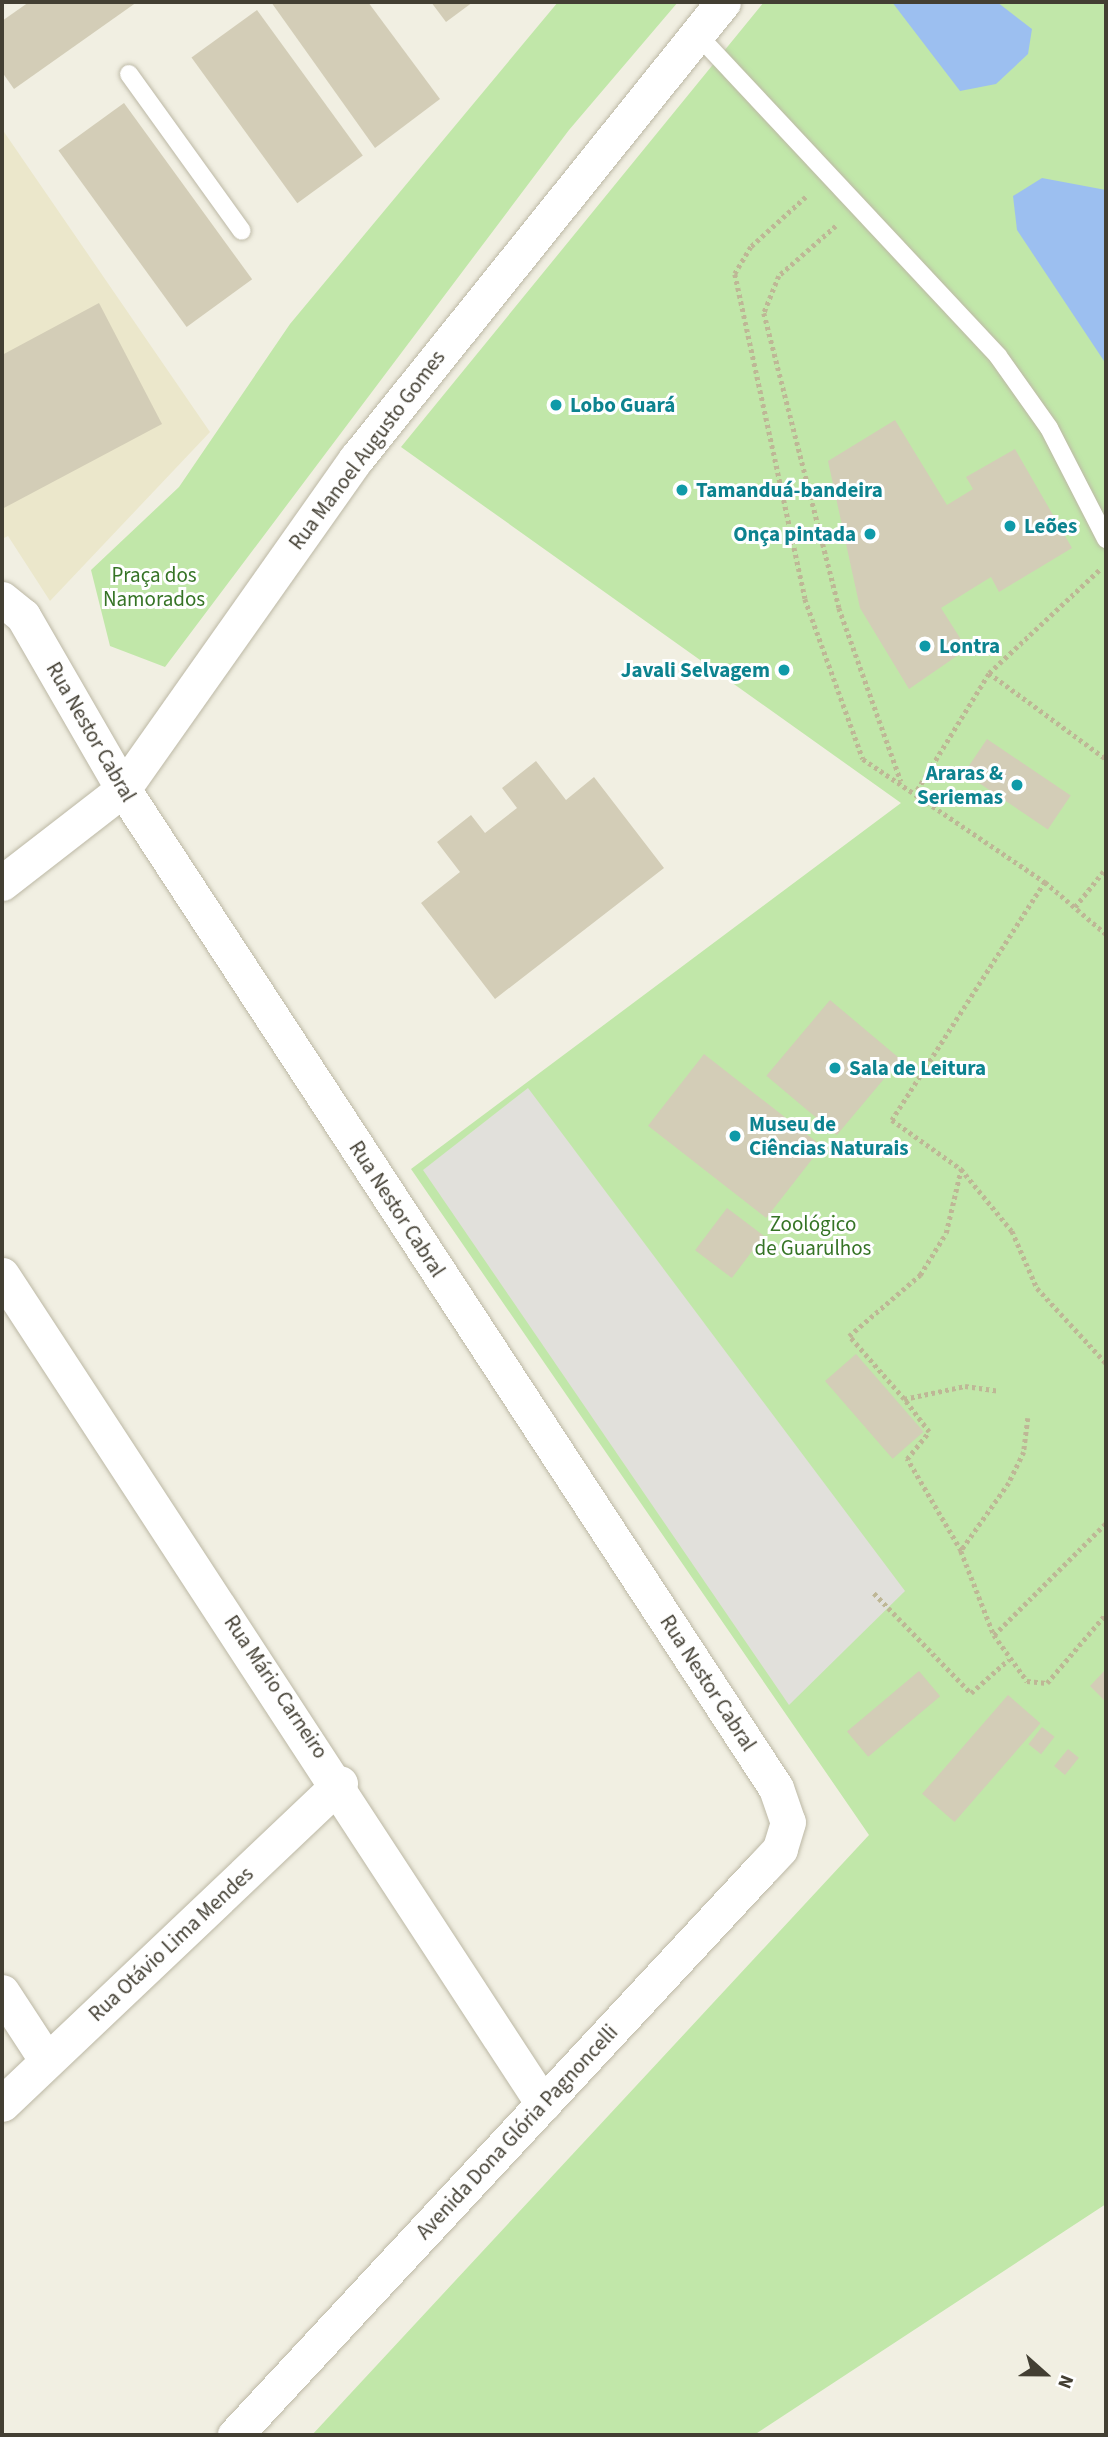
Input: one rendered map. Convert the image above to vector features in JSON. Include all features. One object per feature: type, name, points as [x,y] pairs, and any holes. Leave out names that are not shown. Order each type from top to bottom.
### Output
[{"type":"street","name":"Rua Manoel Augusto Gomes","points":[[2,883],[123,789],[356,459],[723,2]]},
{"type":"street","name":"Rua Nestor Cabral","points":[[2,599],[23,616],[123,789],[776,1788],[788,1822]]},
{"type":"street","name":"Rua Mário Carneiro","points":[[2,1275],[340,1783],[543,2104]]},
{"type":"street","name":"Rua Otávio Lima Mendes","points":[[2,2104],[340,1783]]},
{"type":"street","name":"Avenida Dona Glória Pagnoncelli","points":[[235,2435],[780,1849],[788,1822]]},
{"type":"street","points":[[2,1992],[47,2061]]},
{"type":"lane","points":[[696,33],[723,54],[858,207],[998,356],[1049,428],[1106,540]]},
{"type":"lane","points":[[129,74],[242,231]]},
{"type":"path","points":[[830,176],[751,247],[735,274],[805,599],[863,759],[917,790],[1045,882],[1106,934]]},
{"type":"path","points":[[858,207],[779,276],[764,313],[839,608],[901,782]]},
{"type":"path","points":[[917,790],[989,673],[1106,563]]},
{"type":"path","points":[[989,673],[1106,759]]},
{"type":"path","points":[[1075,906],[1106,868]]},
{"type":"path","points":[[1045,882],[892,1120],[961,1169],[1012,1231],[1037,1288],[1106,1363]]},
{"type":"path","points":[[961,1169],[946,1233],[920,1275],[849,1336],[929,1432],[907,1460],[961,1551],[994,1635],[1008,1660],[1027,1681],[1047,1683],[1106,1614]]},
{"type":"path","points":[[904,1399],[965,1386],[999,1391]]},
{"type":"path","points":[[961,1551],[1009,1483],[1024,1452],[1028,1418]]},
{"type":"path","points":[[994,1635],[1106,1523]]},
{"type":"path","points":[[874,1593],[971,1693],[1008,1660]]},
{"type":"shaded area","points":[[2,129],[210,432],[50,601],[8,536],[2,539]]},
{"type":"shaded area","points":[[528,1088],[905,1591],[789,1705],[423,1170]]},
{"type":"green space","name":"Praça dos Namorados","points":[[558,2],[678,2],[569,130],[165,667],[110,646],[91,570],[179,487],[290,324]]},
{"type":"green space","name":"Zoológico de Guarulhos","points":[[764,2],[1106,2],[1106,2204],[754,2435],[312,2435],[869,1835],[411,1169],[901,803],[401,447]]},
{"type":"water","points":[[892,2],[997,2],[1032,29],[1028,54],[996,84],[960,91]]},
{"type":"water","points":[[1042,178],[1106,190],[1106,364],[1017,230],[1013,196]]},
{"type":"building","points":[[29,2],[137,2],[14,89],[2,72],[2,21]]},
{"type":"building","points":[[271,2],[368,2],[440,99],[375,148]]},
{"type":"building","points":[[431,2],[473,2],[446,22]]},
{"type":"building","points":[[257,10],[363,156],[297,203],[191,58]]},
{"type":"building","points":[[124,103],[252,279],[187,327],[58,151]]},
{"type":"building","points":[[99,303],[162,424],[2,509],[2,355]]},
{"type":"building","points":[[895,420],[947,505],[973,489],[966,477],[1015,449],[1072,548],[999,592],[991,577],[941,608],[967,649],[909,689],[860,608],[828,461]]},
{"type":"building","name":"Araras & Seriemas","points":[[987,739],[1071,795],[1048,829],[964,773]]},
{"type":"building","points":[[536,761],[566,800],[594,777],[664,868],[495,999],[421,903],[460,872],[437,842],[471,815],[485,833],[517,808],[502,788]]},
{"type":"building","name":"Sala de Leitura","points":[[830,1000],[900,1059],[837,1135],[766,1076]]},
{"type":"building","name":"Museu de Ciências Naturais","points":[[704,1054],[822,1146],[766,1218],[648,1126]]},
{"type":"building","points":[[727,1208],[764,1236],[732,1278],[695,1250]]},
{"type":"building","points":[[856,1354],[924,1432],[893,1459],[825,1381]]},
{"type":"building","points":[[1106,1669],[1106,1702],[1090,1686]]},
{"type":"building","points":[[919,1671],[940,1696],[868,1757],[847,1731]]},
{"type":"building","points":[[1008,1695],[1040,1723],[955,1822],[922,1794]]},
{"type":"building","points":[[1042,1727],[1055,1737],[1041,1754],[1028,1744]]},
{"type":"building","points":[[1068,1749],[1079,1758],[1065,1775],[1054,1766]]},
{"type":"place","name":"Lobo Guará","points":[[556,405]]},
{"type":"place","name":"Tamanduá-bandeira","points":[[682,490]]},
{"type":"place","name":"Leões","points":[[1010,526]]},
{"type":"place","name":"Onça pintada","points":[[870,534]]},
{"type":"place","name":"Lontra","points":[[925,646]]},
{"type":"place","name":"Javali Selvagem","points":[[784,670]]},
{"type":"place","name":"Araras & Seriemas","points":[[1017,785]]},
{"type":"place","name":"Sala de Leitura","points":[[835,1068]]},
{"type":"place","name":"Museu de Ciências Naturais","points":[[735,1136]]}]
